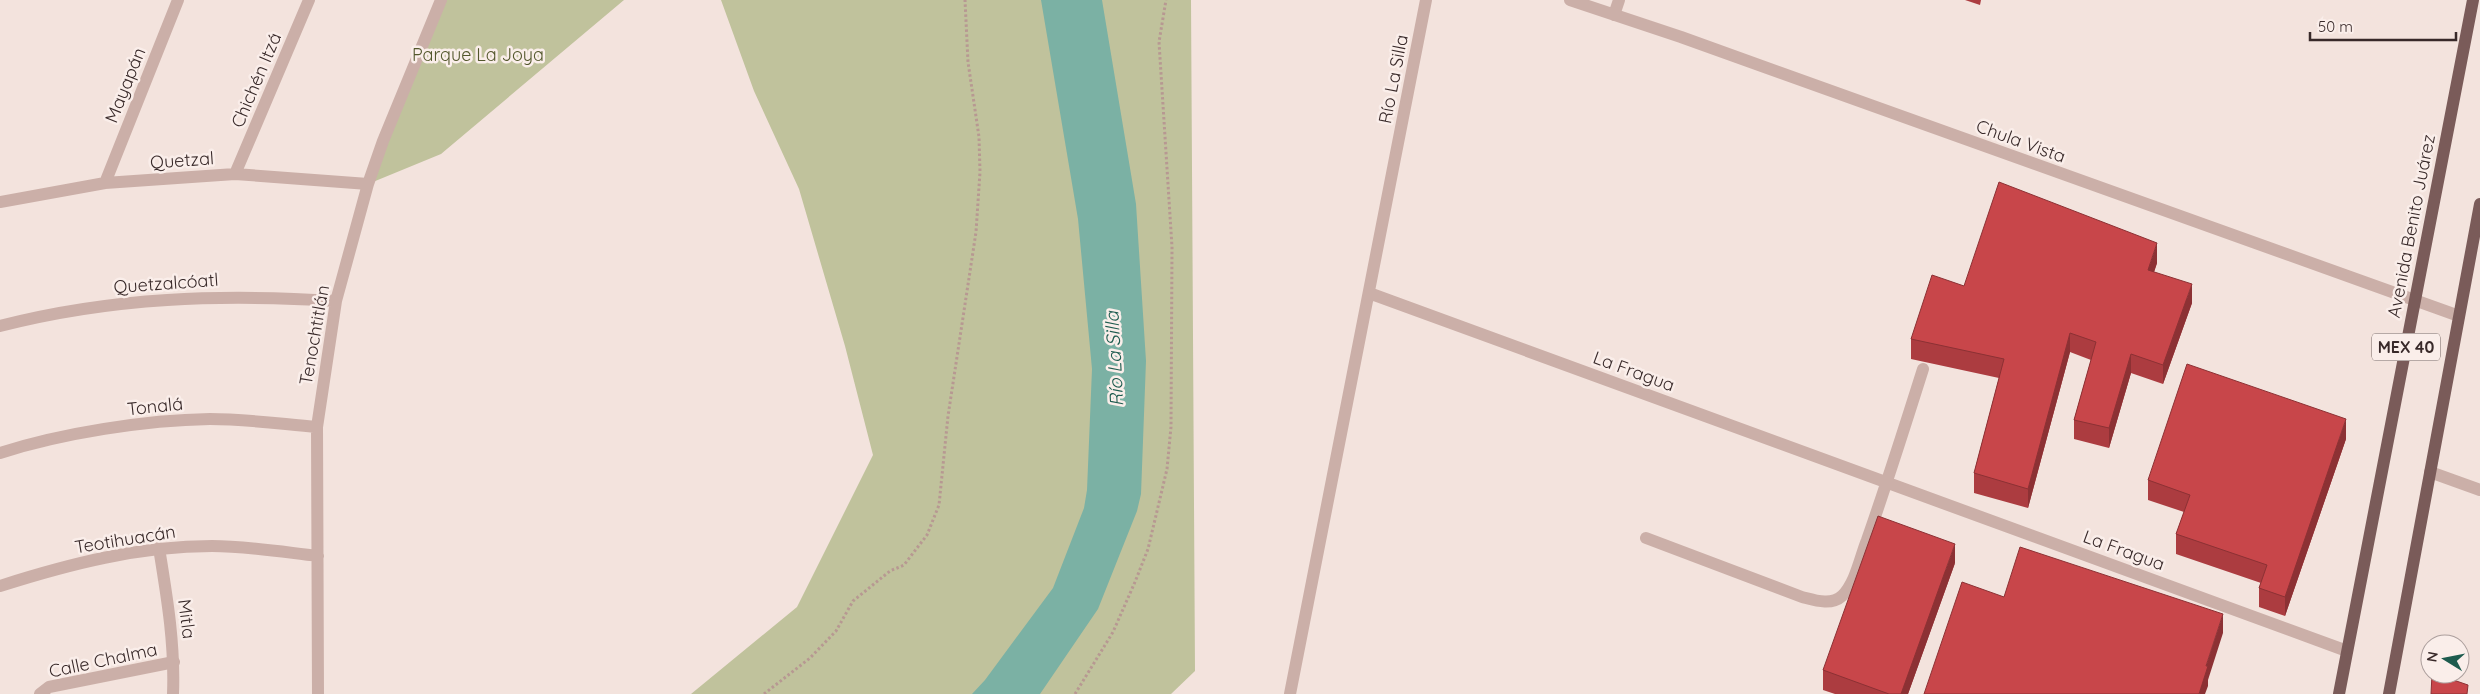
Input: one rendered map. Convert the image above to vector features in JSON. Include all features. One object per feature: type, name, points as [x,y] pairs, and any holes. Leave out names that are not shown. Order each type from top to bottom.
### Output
[{"type":"main road","name":"Avenida Benito Juárez","points":[[2339,694],[2474,0]]},
{"type":"main road","name":"MEX 40","points":[[2389,694],[2480,204]]},
{"type":"street","name":"Mayapán","points":[[105,182],[178,0]]},
{"type":"street","name":"Chichén Itzá","points":[[235,174],[309,0]]},
{"type":"street","name":"Tenochtitlán","points":[[318,694],[317,427],[336,301],[368,184],[383,140],[441,0]]},
{"type":"street","name":"Río La Silla","points":[[1290,693],[1426,0]]},
{"type":"street","name":"Chula Vista","points":[[1570,0],[1681,37],[2459,316]]},
{"type":"street","points":[[1614,16],[1619,0]]},
{"type":"street","name":"Quetzal","points":[[0,202],[105,182],[235,174],[368,184]]},
{"type":"street","name":"La Fragua","points":[[1369,293],[2347,651]]},
{"type":"street","name":"Quetzalcóatl","points":[[0,326],[100,305],[167,299],[257,297],[336,301]]},
{"type":"street","points":[[1646,538],[1802,597],[1825,601],[1836,600],[1842,596],[1853,576],[1888,482],[1923,368]]},
{"type":"street","name":"Tonalá","points":[[0,453],[98,432],[174,421],[212,419],[317,427]]},
{"type":"street","points":[[2430,472],[2480,490]]},
{"type":"street","name":"Teotihuacán","points":[[0,586],[97,559],[159,548],[213,546],[318,556]]},
{"type":"street","name":"Mitla","points":[[159,548],[174,662],[173,694]]},
{"type":"street","name":"Calle Chalma","points":[[40,694],[49,687],[174,662]]},
{"type":"path","points":[[764,694],[810,658],[836,631],[853,601],[890,571],[904,565],[923,540],[939,505],[948,416],[976,232],[980,172],[979,137],[968,62],[965,0]]},
{"type":"path","points":[[1075,694],[1113,632],[1135,582],[1148,549],[1167,469],[1171,427],[1172,247],[1158,42],[1166,0]]},
{"type":"green space","name":"Parque La Joya","points":[[442,0],[624,0],[441,154],[368,184]]},
{"type":"green space","points":[[721,0],[1191,0],[1195,671],[1171,694],[691,694],[797,607],[873,455],[845,346],[799,189],[754,91]]},
{"type":"water","points":[[1041,0],[1102,0],[1136,204],[1146,361],[1141,494],[1137,511],[1098,609],[1040,694],[972,694],[985,680],[1053,588],[1084,508],[1087,490],[1092,369],[1078,219]]},
{"type":"building","points":[[1999,182],[2157,243],[2148,270],[2192,284],[2163,365],[2131,354],[2109,428],[2074,420],[2096,342],[2070,333],[2028,489],[1974,473],[2004,359],[1911,339],[1932,275],[1964,286]]},
{"type":"building","points":[[2187,364],[2346,419],[2285,597],[2259,588],[2267,565],[2176,534],[2190,495],[2148,480]]},
{"type":"building","points":[[1878,516],[1955,544],[1901,694],[1889,694],[1823,670]]},
{"type":"building","points":[[2020,547],[2223,614],[2199,694],[1924,694],[1962,582],[2004,597]]},
{"type":"building","points":[[2432,684],[2468,685],[2467,694],[2431,694]]}]
